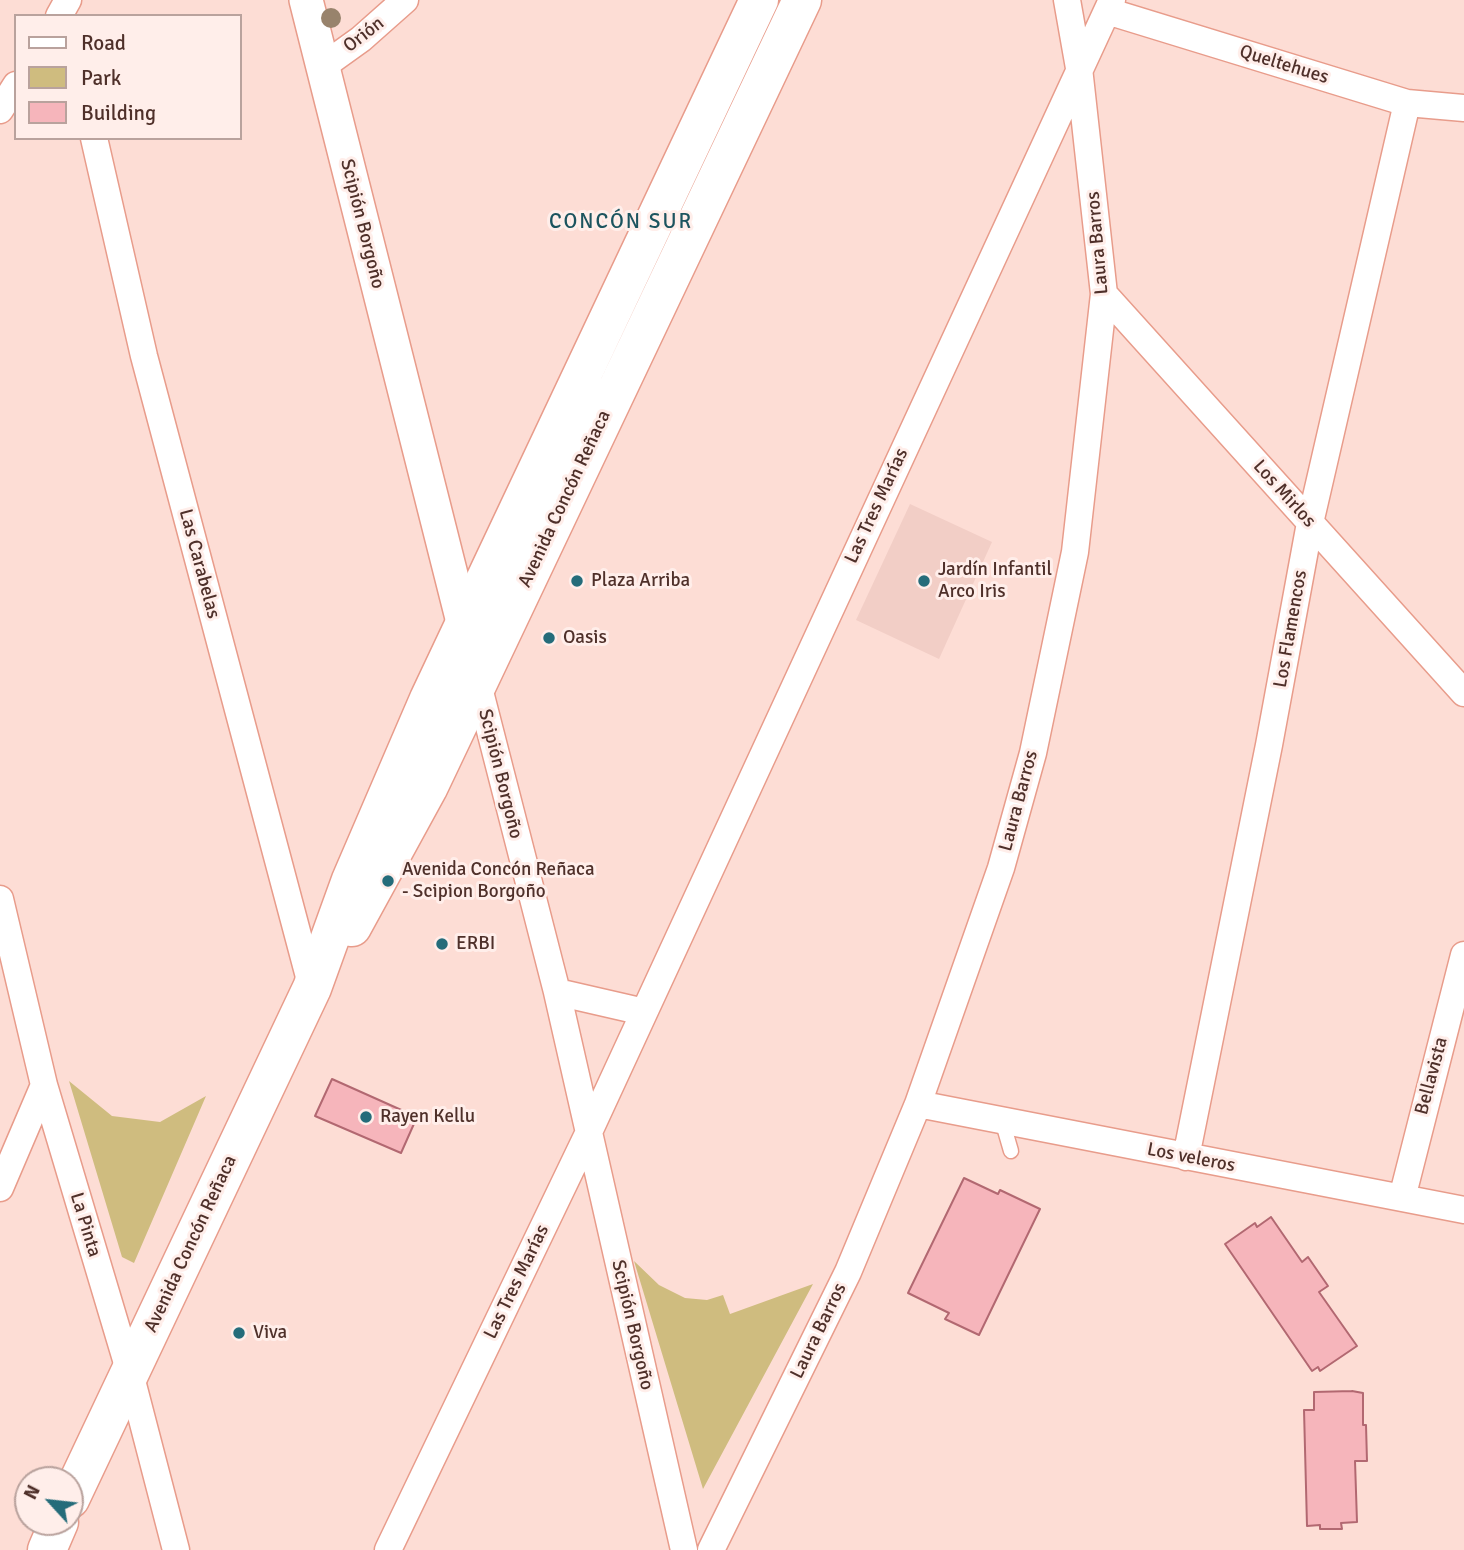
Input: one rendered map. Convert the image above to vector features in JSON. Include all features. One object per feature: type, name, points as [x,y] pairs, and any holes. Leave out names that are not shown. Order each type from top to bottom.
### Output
[{"type":"main road","name":"Avenida Concón Reñaca","points":[[84,1470],[312,988],[395,774],[759,0]]},
{"type":"main road","name":"Avenida Concón Reñaca","points":[[312,988],[380,880],[428,788],[802,0]]},
{"type":"street","name":"Scipión Borgoño","points":[[306,0],[557,992],[684,1550]]},
{"type":"street","name":"Orión","points":[[322,67],[361,39],[405,0]]},
{"type":"street","name":"Laura Barros","points":[[710,1550],[848,1272],[918,1104],[1001,868],[1033,753],[1075,552],[1104,294],[1079,68],[1067,0]]},
{"type":"street","name":"Las Tres Marías","points":[[388,1550],[588,1134],[1109,5]]},
{"type":"street","name":"Queltehues","points":[[1109,5],[1407,103],[1464,108]]},
{"type":"street","points":[[0,110],[14,88]]},
{"type":"street","name":"Los Flamencos","points":[[1186,1157],[1269,745],[1310,523],[1407,103]]},
{"type":"street","name":"Las Carabelas","points":[[94,140],[145,356],[312,988]]},
{"type":"street","name":"Los Mirlos","points":[[1104,294],[1464,693]]},
{"type":"street","name":"La Pinta","points":[[0,898],[44,1085],[130,1373],[176,1550]]},
{"type":"street","name":"Bellavista","points":[[1402,1198],[1464,955]]},
{"type":"street","points":[[557,992],[644,1013]]},
{"type":"street","points":[[0,1188],[44,1085]]},
{"type":"street","name":"Los veleros","points":[[918,1104],[1464,1210]]},
{"type":"lane","points":[[1002,1120],[1011,1151]]},
{"type":"shaded area","name":"Jardín Infantil Arco Iris","points":[[910,504],[992,542],[939,659],[856,620]]},
{"type":"green space","points":[[69,1081],[112,1116],[160,1122],[206,1096],[134,1263],[122,1257]]},
{"type":"green space","points":[[634,1261],[659,1285],[685,1298],[707,1300],[723,1295],[730,1314],[813,1284],[703,1489]]},
{"type":"building","name":"Rayen Kellu","points":[[332,1079],[417,1117],[401,1153],[315,1116]]},
{"type":"building","points":[[964,1178],[998,1194],[1000,1190],[1040,1209],[979,1335],[945,1319],[949,1313],[908,1293]]},
{"type":"building","points":[[1271,1217],[1302,1262],[1308,1257],[1328,1286],[1319,1292],[1357,1346],[1320,1371],[1318,1367],[1312,1371],[1225,1244],[1255,1223],[1257,1227]]},
{"type":"building","points":[[1314,1392],[1363,1393],[1363,1425],[1366,1425],[1367,1461],[1355,1461],[1357,1522],[1341,1523],[1342,1529],[1320,1529],[1320,1525],[1307,1526],[1304,1410],[1314,1410]]},
{"type":"place","name":"Plaza Arriba","points":[[577,581]]},
{"type":"place","name":"Jardín Infantil Arco Iris","points":[[924,581]]},
{"type":"place","name":"Oasis","points":[[549,638]]},
{"type":"place","name":"Avenida Concón Reñaca - Scipion Borgoño","points":[[388,881]]},
{"type":"place","name":"ERBI","points":[[442,944]]},
{"type":"place","name":"Rayen Kellu","points":[[366,1117]]},
{"type":"place","name":"Viva","points":[[239,1333]]},
{"type":"district","name":"CONCÓN SUR","points":[[621,222]]}]
